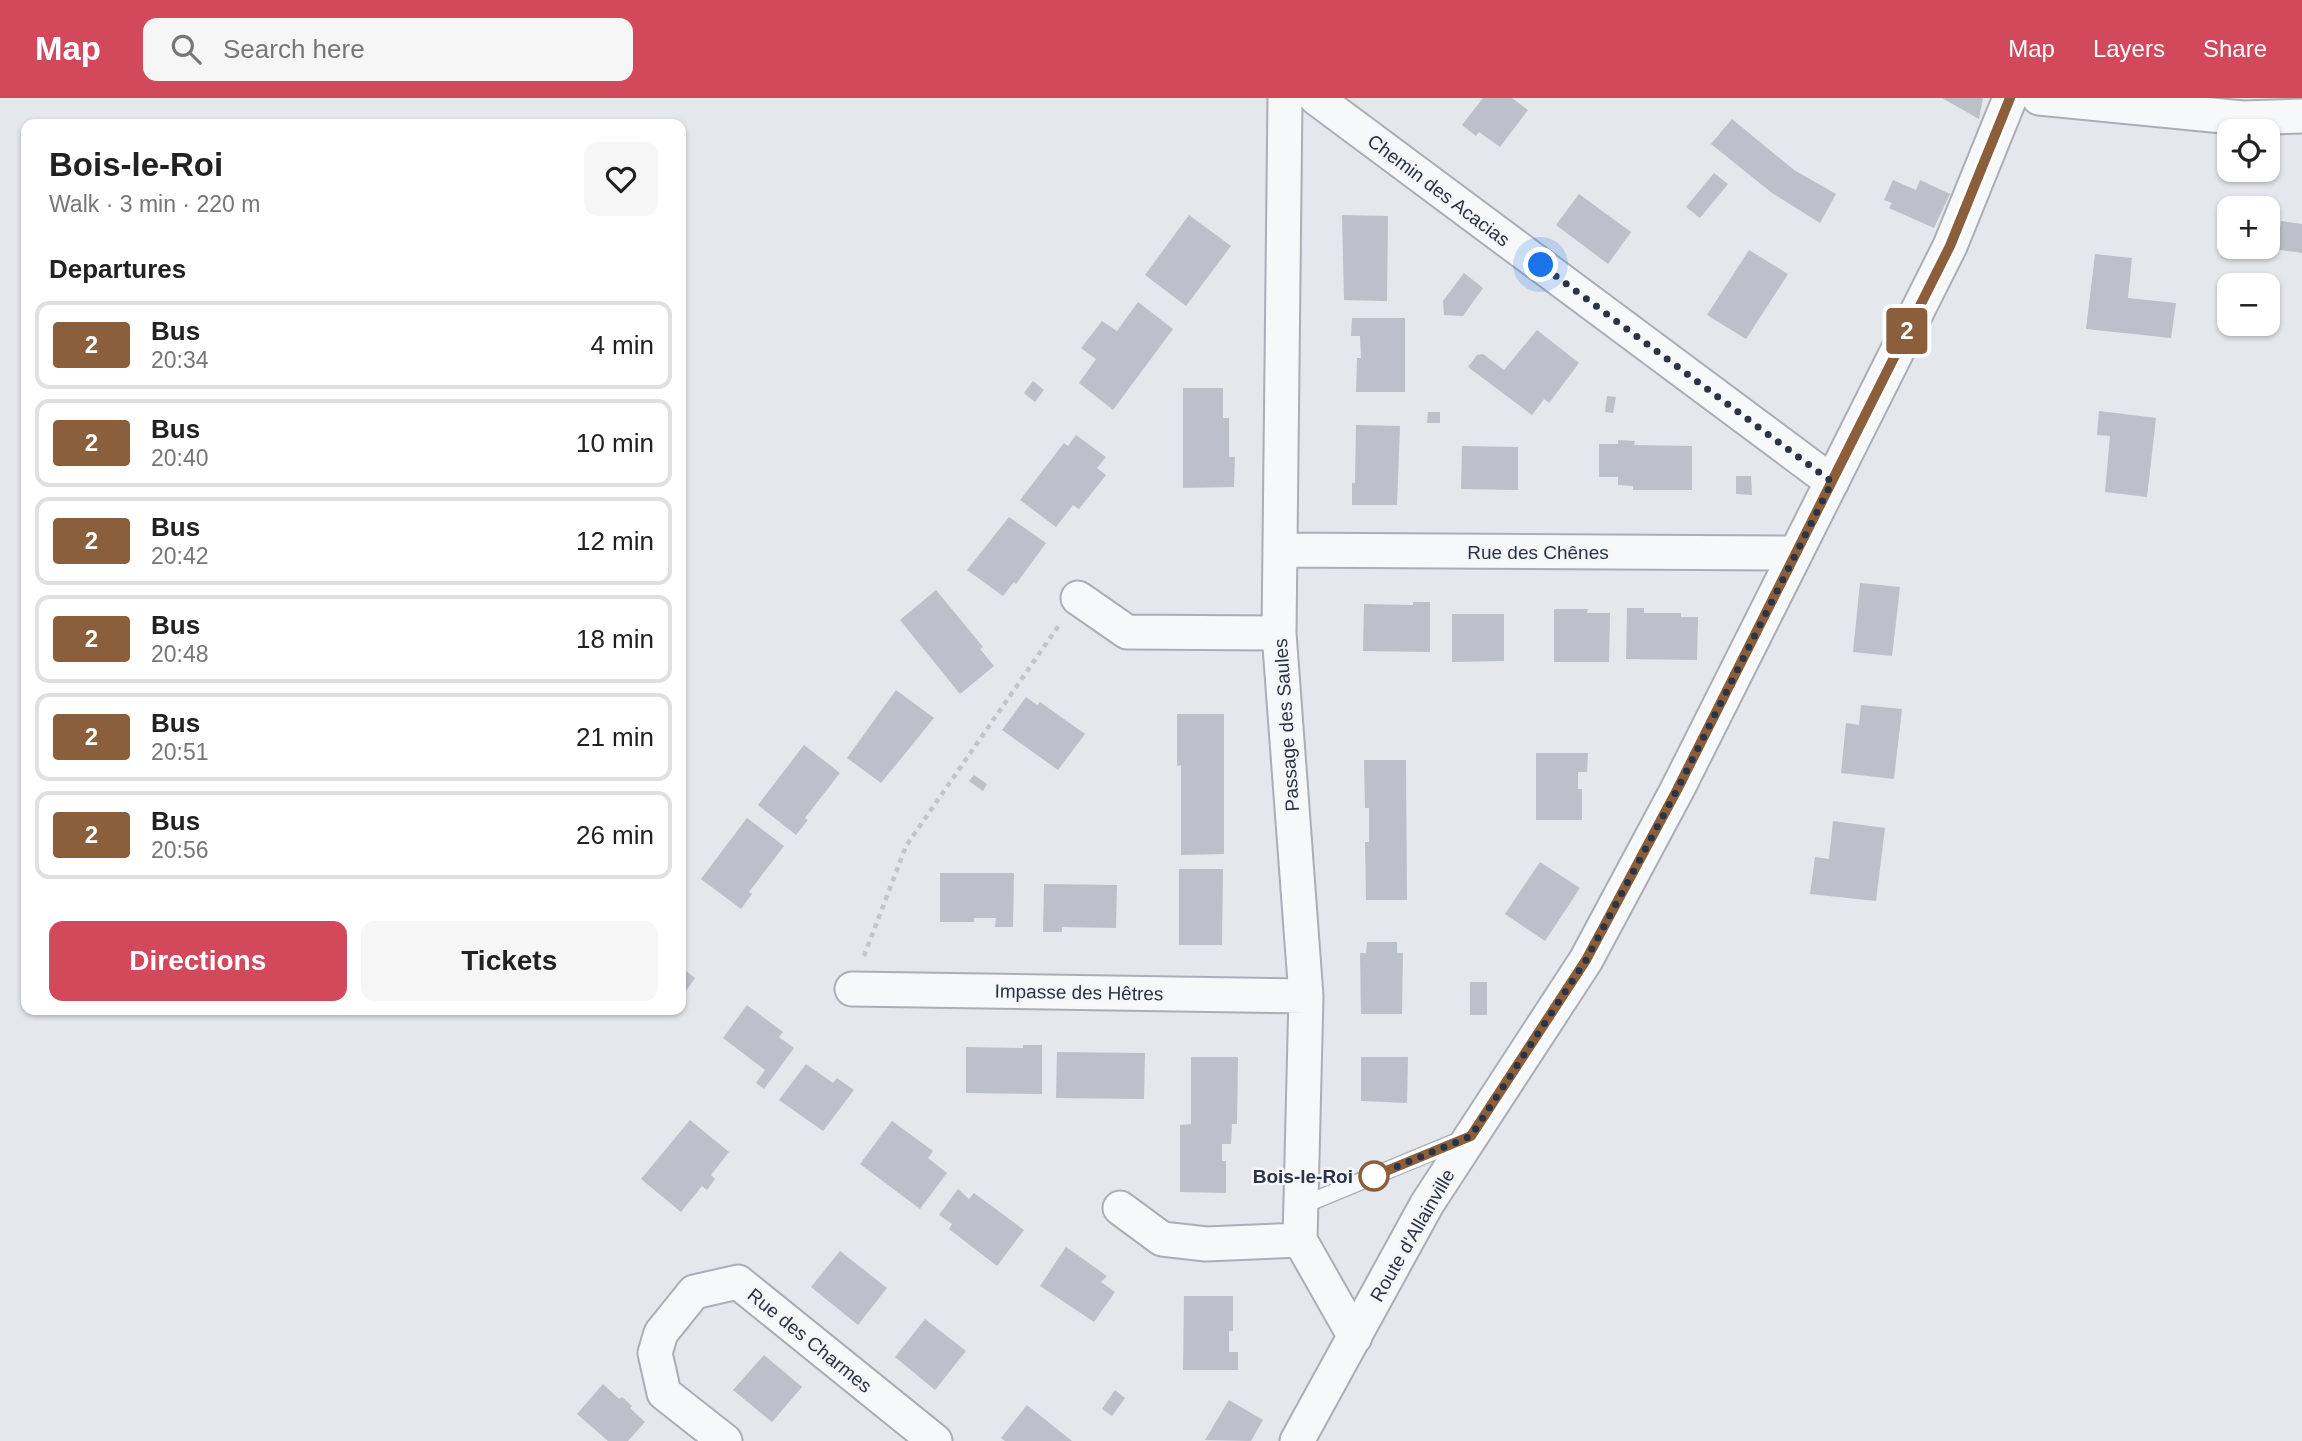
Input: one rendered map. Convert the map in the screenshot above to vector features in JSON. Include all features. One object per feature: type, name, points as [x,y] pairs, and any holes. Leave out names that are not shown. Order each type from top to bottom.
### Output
[{"type":"street","name":"Passage des Saules","points":[[1284,98],[1279,632],[1306,996],[1300,1240]]},
{"type":"street","name":"Chemin des Acacias","points":[[1316,98],[1832,482]]},
{"type":"street","name":"Route d'Allainville","points":[[1297,1441],[1427,1204],[1586,960],[1677,790],[1950,246],[2010,98]]},
{"type":"street","points":[[2039,98],[2243,118],[2302,116]]},
{"type":"street","name":"Rue des Chênes","points":[[1280,550],[1796,553]]},
{"type":"street","points":[[1078,598],[1127,632],[1279,632]]},
{"type":"street","name":"Impasse des Hêtres","points":[[852,989],[1306,996]]},
{"type":"street","points":[[1120,1208],[1162,1238],[1206,1244],[1300,1240],[1355,1337]]},
{"type":"street","name":"Rue des Charmes","points":[[725,1441],[664,1393],[655,1353],[661,1333],[694,1292],[738,1282],[935,1441]]},
{"type":"lane","points":[[1301,1206],[1471,1136]]},
{"type":"path","points":[[852,989],[906,846],[1078,598]]},
{"type":"building","points":[[1483,98],[1512,98],[1528,110],[1500,147],[1479,132],[1476,136],[1462,125]]},
{"type":"building","points":[[1942,98],[1983,98],[1979,119]]},
{"type":"building","points":[[1732,119],[1794,170],[1836,194],[1820,223],[1772,193],[1711,144]]},
{"type":"building","points":[[1714,173],[1728,184],[1700,218],[1686,207]]},
{"type":"building","points":[[1893,180],[1916,190],[1920,180],[1950,194],[1934,228],[1889,208],[1892,203],[1884,200]]},
{"type":"building","points":[[1579,194],[1631,232],[1608,264],[1556,225]]},
{"type":"building","points":[[1189,215],[1231,246],[1186,306],[1145,275]]},
{"type":"building","points":[[1342,215],[1388,216],[1387,301],[1344,300]]},
{"type":"building","points":[[2281,221],[2302,224],[2302,253],[2280,250]]},
{"type":"building","points":[[1749,250],[1788,274],[1746,339],[1707,315]]},
{"type":"building","points":[[2095,254],[2132,258],[2128,298],[2176,303],[2171,338],[2086,329]]},
{"type":"building","points":[[1464,273],[1483,288],[1463,316],[1444,315],[1443,301]]},
{"type":"building","points":[[1138,302],[1173,329],[1113,410],[1079,383],[1096,359],[1081,348],[1102,321],[1117,331]]},
{"type":"building","points":[[1352,318],[1405,318],[1405,392],[1356,392],[1357,358],[1361,358],[1360,336],[1351,336]]},
{"type":"building","points":[[1537,330],[1579,363],[1549,403],[1544,399],[1532,415],[1468,367],[1477,355],[1483,354],[1504,370]]},
{"type":"building","points":[[1033,381],[1044,390],[1035,402],[1024,393]]},
{"type":"building","points":[[1183,388],[1223,388],[1223,418],[1229,418],[1229,457],[1235,457],[1234,487],[1183,488]]},
{"type":"building","points":[[1607,396],[1616,397],[1613,413],[1605,412]]},
{"type":"building","points":[[2099,411],[2156,418],[2147,497],[2105,492],[2110,436],[2097,435]]},
{"type":"building","points":[[1428,412],[1440,412],[1440,423],[1427,423]]},
{"type":"building","points":[[1356,425],[1400,426],[1397,505],[1352,505]]},
{"type":"building","points":[[1076,435],[1106,457],[1097,468],[1106,475],[1079,509],[1073,505],[1056,527],[1020,500],[1064,443],[1068,446]]},
{"type":"building","points":[[1618,440],[1635,441],[1634,445],[1692,446],[1692,490],[1633,490],[1633,486],[1618,485],[1618,477],[1599,477],[1599,444],[1618,444]]},
{"type":"building","points":[[1462,446],[1518,447],[1518,490],[1461,489]]},
{"type":"building","points":[[1736,476],[1751,476],[1752,495],[1736,494]]},
{"type":"building","points":[[1009,517],[1046,543],[1016,584],[1014,582],[1003,596],[967,570]]},
{"type":"building","points":[[1860,583],[1900,587],[1892,656],[1853,652]]},
{"type":"building","points":[[936,590],[983,647],[980,649],[994,666],[960,694],[900,620]]},
{"type":"building","points":[[1413,602],[1430,602],[1430,652],[1363,651],[1364,604],[1413,605]]},
{"type":"building","points":[[1627,608],[1644,608],[1644,613],[1681,613],[1681,617],[1698,617],[1697,660],[1626,659]]},
{"type":"building","points":[[1554,609],[1588,609],[1587,613],[1610,613],[1609,662],[1554,662]]},
{"type":"building","points":[[1452,614],[1504,614],[1504,661],[1452,662]]},
{"type":"building","points":[[896,690],[934,718],[881,783],[847,758]]},
{"type":"building","points":[[1026,697],[1037,705],[1040,702],[1085,734],[1058,770],[1002,730]]},
{"type":"building","points":[[1861,705],[1902,709],[1894,779],[1841,773],[1846,723],[1859,725]]},
{"type":"building","points":[[1177,714],[1224,714],[1224,854],[1181,855],[1181,765],[1177,766]]},
{"type":"building","points":[[804,745],[840,773],[805,818],[808,820],[796,835],[758,805]]},
{"type":"building","points":[[1536,753],[1588,753],[1587,772],[1578,772],[1578,789],[1582,789],[1582,820],[1536,820]]},
{"type":"building","points":[[1364,760],[1406,760],[1407,900],[1366,900],[1365,842],[1369,842],[1369,808],[1365,808]]},
{"type":"building","points":[[974,775],[987,784],[983,791],[969,781]]},
{"type":"building","points":[[747,818],[784,846],[749,892],[752,894],[741,909],[701,879]]},
{"type":"building","points":[[1833,821],[1885,828],[1876,901],[1810,894],[1815,857],[1829,859]]},
{"type":"building","points":[[1540,862],[1580,888],[1545,941],[1505,914]]},
{"type":"building","points":[[1179,869],[1223,869],[1222,945],[1179,945]]},
{"type":"building","points":[[940,873],[1014,873],[1013,927],[995,927],[996,918],[974,918],[974,922],[940,922]]},
{"type":"building","points":[[1044,884],[1117,885],[1116,928],[1062,927],[1062,932],[1043,932]]},
{"type":"building","points":[[1367,942],[1397,942],[1397,953],[1403,953],[1402,1014],[1361,1014],[1360,953],[1366,953]]},
{"type":"building","points":[[686,971],[695,978],[686,991]]},
{"type":"building","points":[[1470,982],[1487,982],[1487,1015],[1470,1015]]},
{"type":"building","points":[[747,1005],[783,1032],[779,1037],[794,1048],[764,1089],[756,1083],[765,1070],[723,1038]]},
{"type":"building","points":[[1023,1045],[1042,1045],[1042,1094],[966,1093],[966,1047],[1023,1048]]},
{"type":"building","points":[[1057,1052],[1145,1053],[1144,1099],[1056,1098]]},
{"type":"building","points":[[1191,1057],[1238,1057],[1237,1124],[1232,1124],[1231,1144],[1222,1144],[1222,1161],[1226,1161],[1226,1193],[1180,1192],[1180,1125],[1191,1124]]},
{"type":"building","points":[[1361,1057],[1408,1057],[1407,1103],[1361,1101]]},
{"type":"building","points":[[806,1064],[833,1083],[837,1078],[854,1090],[823,1131],[779,1100]]},
{"type":"building","points":[[690,1120],[729,1152],[711,1175],[715,1179],[707,1190],[702,1186],[681,1212],[641,1179]]},
{"type":"building","points":[[892,1121],[933,1151],[928,1158],[947,1173],[920,1209],[860,1164]]},
{"type":"building","points":[[958,1189],[969,1199],[974,1193],[1024,1230],[997,1266],[949,1229],[952,1224],[939,1215]]},
{"type":"building","points":[[1066,1247],[1107,1276],[1101,1282],[1115,1292],[1094,1322],[1040,1286]]},
{"type":"building","points":[[840,1251],[887,1288],[858,1325],[811,1287]]},
{"type":"building","points":[[1184,1296],[1233,1296],[1233,1331],[1229,1331],[1229,1352],[1238,1352],[1238,1370],[1183,1370]]},
{"type":"building","points":[[925,1319],[966,1351],[935,1390],[895,1357]]},
{"type":"building","points":[[764,1355],[802,1387],[772,1422],[733,1390]]},
{"type":"building","points":[[603,1384],[619,1399],[622,1397],[632,1406],[630,1408],[645,1422],[628,1441],[608,1441],[577,1414]]},
{"type":"building","points":[[1115,1390],[1125,1398],[1112,1416],[1102,1409]]},
{"type":"building","points":[[1229,1400],[1263,1420],[1251,1441],[1205,1440]]},
{"type":"building","points":[[1027,1405],[1072,1441],[1005,1441],[1001,1438]]},
{"type":"bus line","name":"2","points":[[1374,1176],[1471,1136],[1586,960],[1677,790],[1950,246],[2010,98]]},
{"type":"place","name":"Bois-le-Roi","points":[[1374,1176]]},
{"type":"route","points":[[1374,1176],[1471,1136],[1586,960],[1677,790],[1832,482],[1541,265]]}]
